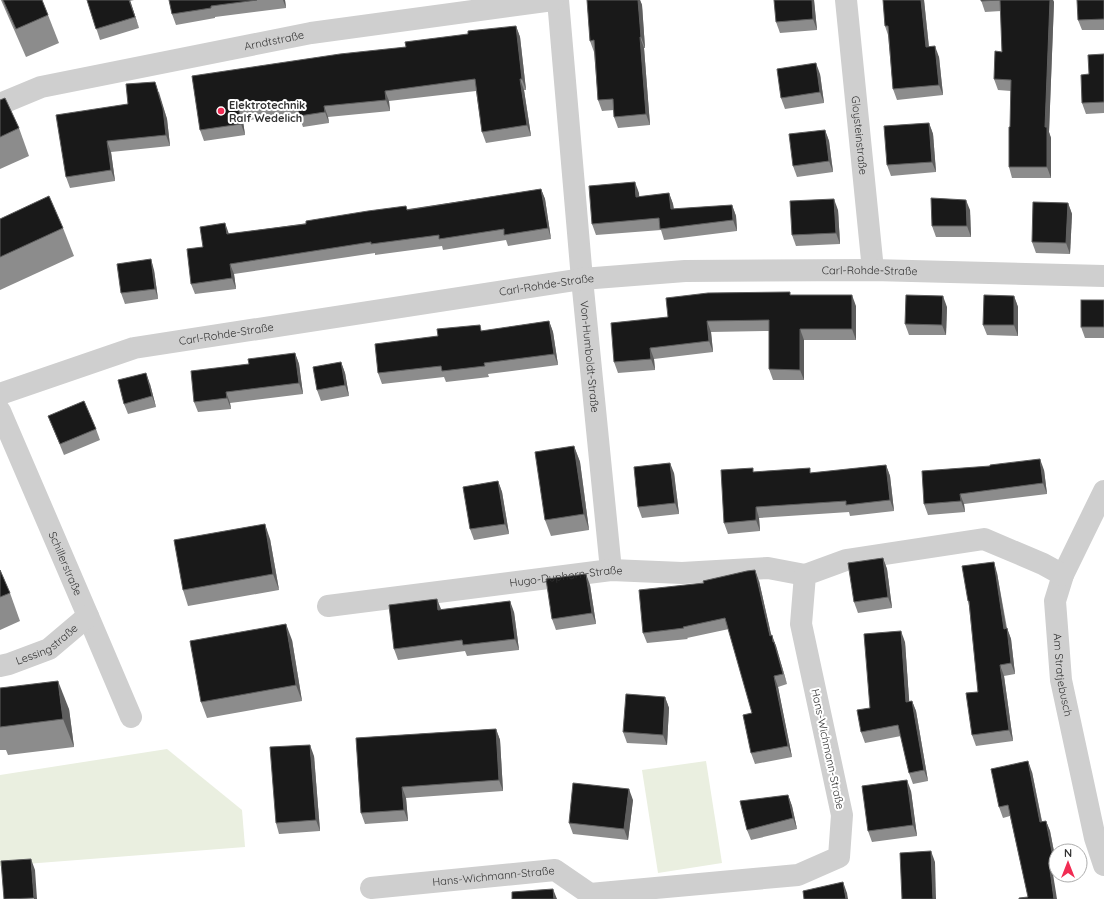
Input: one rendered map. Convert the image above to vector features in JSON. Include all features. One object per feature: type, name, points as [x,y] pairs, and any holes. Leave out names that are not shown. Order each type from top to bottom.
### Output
[{"type":"street","name":"Arndtstraße","points":[[0,104],[40,87],[311,32],[553,0]]},
{"type":"street","name":"Von-Humboldt-Straße","points":[[558,0],[582,279],[611,570]]},
{"type":"street","name":"Gloysteinstraße","points":[[846,0],[873,270]]},
{"type":"street","name":"Carl-Rohde-Straße","points":[[0,394],[134,348],[582,279],[685,271],[873,270],[1104,276]]},
{"type":"street","name":"Schillerstraße","points":[[0,411],[131,716]]},
{"type":"street","name":"Am Stratjebusch","points":[[1104,491],[1063,575],[1055,601],[1061,680],[1095,838],[1104,865]]},
{"type":"street","points":[[805,575],[846,560],[984,539],[1044,564],[1063,575]]},
{"type":"street","name":"Hugo-Duphorn-Straße","points":[[328,606],[611,570],[682,574],[768,568],[805,575]]},
{"type":"street","name":"Hans-Wichmann-Straße","points":[[371,888],[556,870],[590,894],[798,875],[838,857],[842,815],[802,624],[805,575]]},
{"type":"street","name":"Lessingstraße","points":[[0,666],[48,649],[88,616]]},
{"type":"shaded area","points":[[167,749],[242,810],[245,847],[0,866],[0,775]]},
{"type":"shaded area","points":[[706,761],[722,863],[658,873],[642,770]]},
{"type":"building","points":[[3,0],[42,0],[48,15],[16,29]]},
{"type":"building","points":[[87,0],[129,0],[135,17],[96,29]]},
{"type":"building","points":[[169,0],[257,0],[211,6],[211,8],[172,14]]},
{"type":"building","points":[[587,0],[638,0],[646,114],[614,117],[613,99],[598,100],[594,40],[590,41]]},
{"type":"building","points":[[774,0],[812,0],[813,19],[776,22]]},
{"type":"building","points":[[883,0],[921,0],[926,47],[935,46],[939,85],[893,89],[888,26],[885,26]]},
{"type":"building","points":[[1000,0],[1050,0],[1045,127],[1047,127],[1047,167],[1009,167],[1011,80],[994,79],[995,51],[1002,52]]},
{"type":"building","points":[[1077,0],[1104,0],[1104,19],[1078,20]]},
{"type":"building","points":[[516,26],[522,79],[520,79],[527,125],[482,132],[475,79],[385,91],[386,100],[324,106],[325,112],[299,116],[297,101],[239,111],[241,124],[200,130],[192,76],[340,54],[406,47],[405,42],[468,34],[468,31]]},
{"type":"building","points":[[1104,54],[1104,102],[1082,103],[1081,75],[1089,74],[1088,55]]},
{"type":"building","points":[[816,63],[820,92],[781,98],[777,69]]},
{"type":"building","points":[[155,82],[163,109],[166,135],[107,141],[111,170],[66,177],[56,115],[128,104],[126,84]]},
{"type":"building","points":[[5,98],[19,128],[0,137],[0,100]]},
{"type":"building","points":[[929,123],[932,162],[887,165],[884,126]]},
{"type":"building","points":[[825,130],[829,161],[793,166],[789,134]]},
{"type":"building","points":[[635,182],[636,197],[669,193],[671,209],[732,205],[733,220],[660,229],[659,218],[592,224],[589,186]]},
{"type":"building","points":[[541,189],[548,228],[504,235],[504,229],[439,239],[439,235],[371,244],[371,242],[230,264],[232,278],[191,284],[187,249],[203,247],[200,227],[225,223],[227,234],[306,224],[306,221],[368,211],[406,206],[407,210]]},
{"type":"building","points":[[49,196],[63,228],[0,257],[0,219]]},
{"type":"building","points":[[931,198],[966,200],[967,226],[932,226]]},
{"type":"building","points":[[834,199],[836,233],[792,235],[790,201]]},
{"type":"building","points":[[1033,202],[1068,203],[1066,243],[1032,242]]},
{"type":"building","points":[[151,259],[155,289],[121,293],[117,264]]},
{"type":"building","points":[[790,292],[790,295],[852,295],[852,329],[800,329],[800,370],[769,369],[769,320],[707,321],[709,341],[650,348],[651,359],[614,362],[611,323],[668,317],[666,298],[708,293]]},
{"type":"building","points":[[906,295],[943,296],[942,325],[905,324]]},
{"type":"building","points":[[984,295],[1014,296],[1014,325],[983,325]]},
{"type":"building","points":[[1081,300],[1104,300],[1104,327],[1081,327]]},
{"type":"building","points":[[549,321],[554,354],[484,363],[485,366],[442,371],[441,366],[378,373],[375,344],[438,336],[437,329],[480,325],[481,331]]},
{"type":"building","points":[[295,353],[299,383],[226,392],[227,398],[194,402],[191,371],[249,364],[248,359]]},
{"type":"building","points":[[341,362],[345,385],[317,390],[313,367]]},
{"type":"building","points":[[146,373],[152,396],[124,404],[118,380]]},
{"type":"building","points":[[84,401],[96,429],[60,444],[48,416]]},
{"type":"building","points":[[574,446],[584,514],[545,520],[535,452]]},
{"type":"building","points":[[1040,459],[1043,483],[960,494],[961,501],[924,504],[922,471],[990,466]]},
{"type":"building","points":[[670,463],[675,503],[638,507],[634,467]]},
{"type":"building","points":[[886,465],[890,500],[846,505],[846,501],[756,507],[756,520],[724,523],[721,470],[753,468],[753,472],[810,468],[810,473]]},
{"type":"building","points":[[498,481],[505,524],[470,529],[463,487]]},
{"type":"building","points":[[265,524],[273,574],[183,590],[174,540]]},
{"type":"building","points":[[883,558],[888,597],[854,602],[848,563]]},
{"type":"building","points":[[994,562],[1004,629],[1007,628],[1011,663],[1000,665],[1009,730],[972,735],[966,693],[978,692],[969,601],[962,566]]},
{"type":"building","points":[[0,570],[10,593],[0,597]]},
{"type":"building","points":[[755,570],[770,636],[772,635],[783,674],[774,676],[788,746],[751,753],[743,715],[752,713],[725,618],[683,627],[684,628],[643,633],[639,590],[704,583],[703,581]]},
{"type":"building","points":[[586,574],[592,613],[552,619],[546,579]]},
{"type":"building","points":[[437,599],[438,610],[510,601],[515,639],[463,645],[462,640],[394,649],[389,605]]},
{"type":"building","points":[[286,624],[296,685],[201,702],[190,641]]},
{"type":"building","points":[[901,631],[906,702],[912,701],[924,770],[909,773],[898,725],[861,732],[857,710],[870,708],[864,634]]},
{"type":"building","points":[[58,681],[63,719],[0,727],[0,688]]},
{"type":"building","points":[[626,694],[665,697],[663,735],[623,732]]},
{"type":"building","points":[[496,729],[499,780],[402,787],[404,810],[361,813],[356,738]]},
{"type":"building","points":[[310,745],[316,820],[276,823],[270,747]]},
{"type":"building","points":[[1028,761],[1040,822],[1046,821],[1050,843],[1048,843],[1048,883],[1052,883],[1054,899],[1019,899],[1028,897],[1008,805],[999,807],[991,769]]},
{"type":"building","points":[[907,780],[913,825],[868,831],[862,786]]},
{"type":"building","points":[[573,783],[629,789],[624,829],[569,823]]},
{"type":"building","points":[[788,795],[793,818],[747,830],[740,801]]},
{"type":"building","points":[[931,851],[933,899],[902,899],[900,853]]},
{"type":"building","points":[[31,859],[34,898],[4,899],[1,861]]},
{"type":"building","points":[[843,882],[846,899],[804,899],[803,891]]},
{"type":"building","points":[[553,889],[554,899],[512,899],[512,892]]},
{"type":"place","name":"Elektrotechnik Ralf Wedelich","points":[[221,111]]}]
